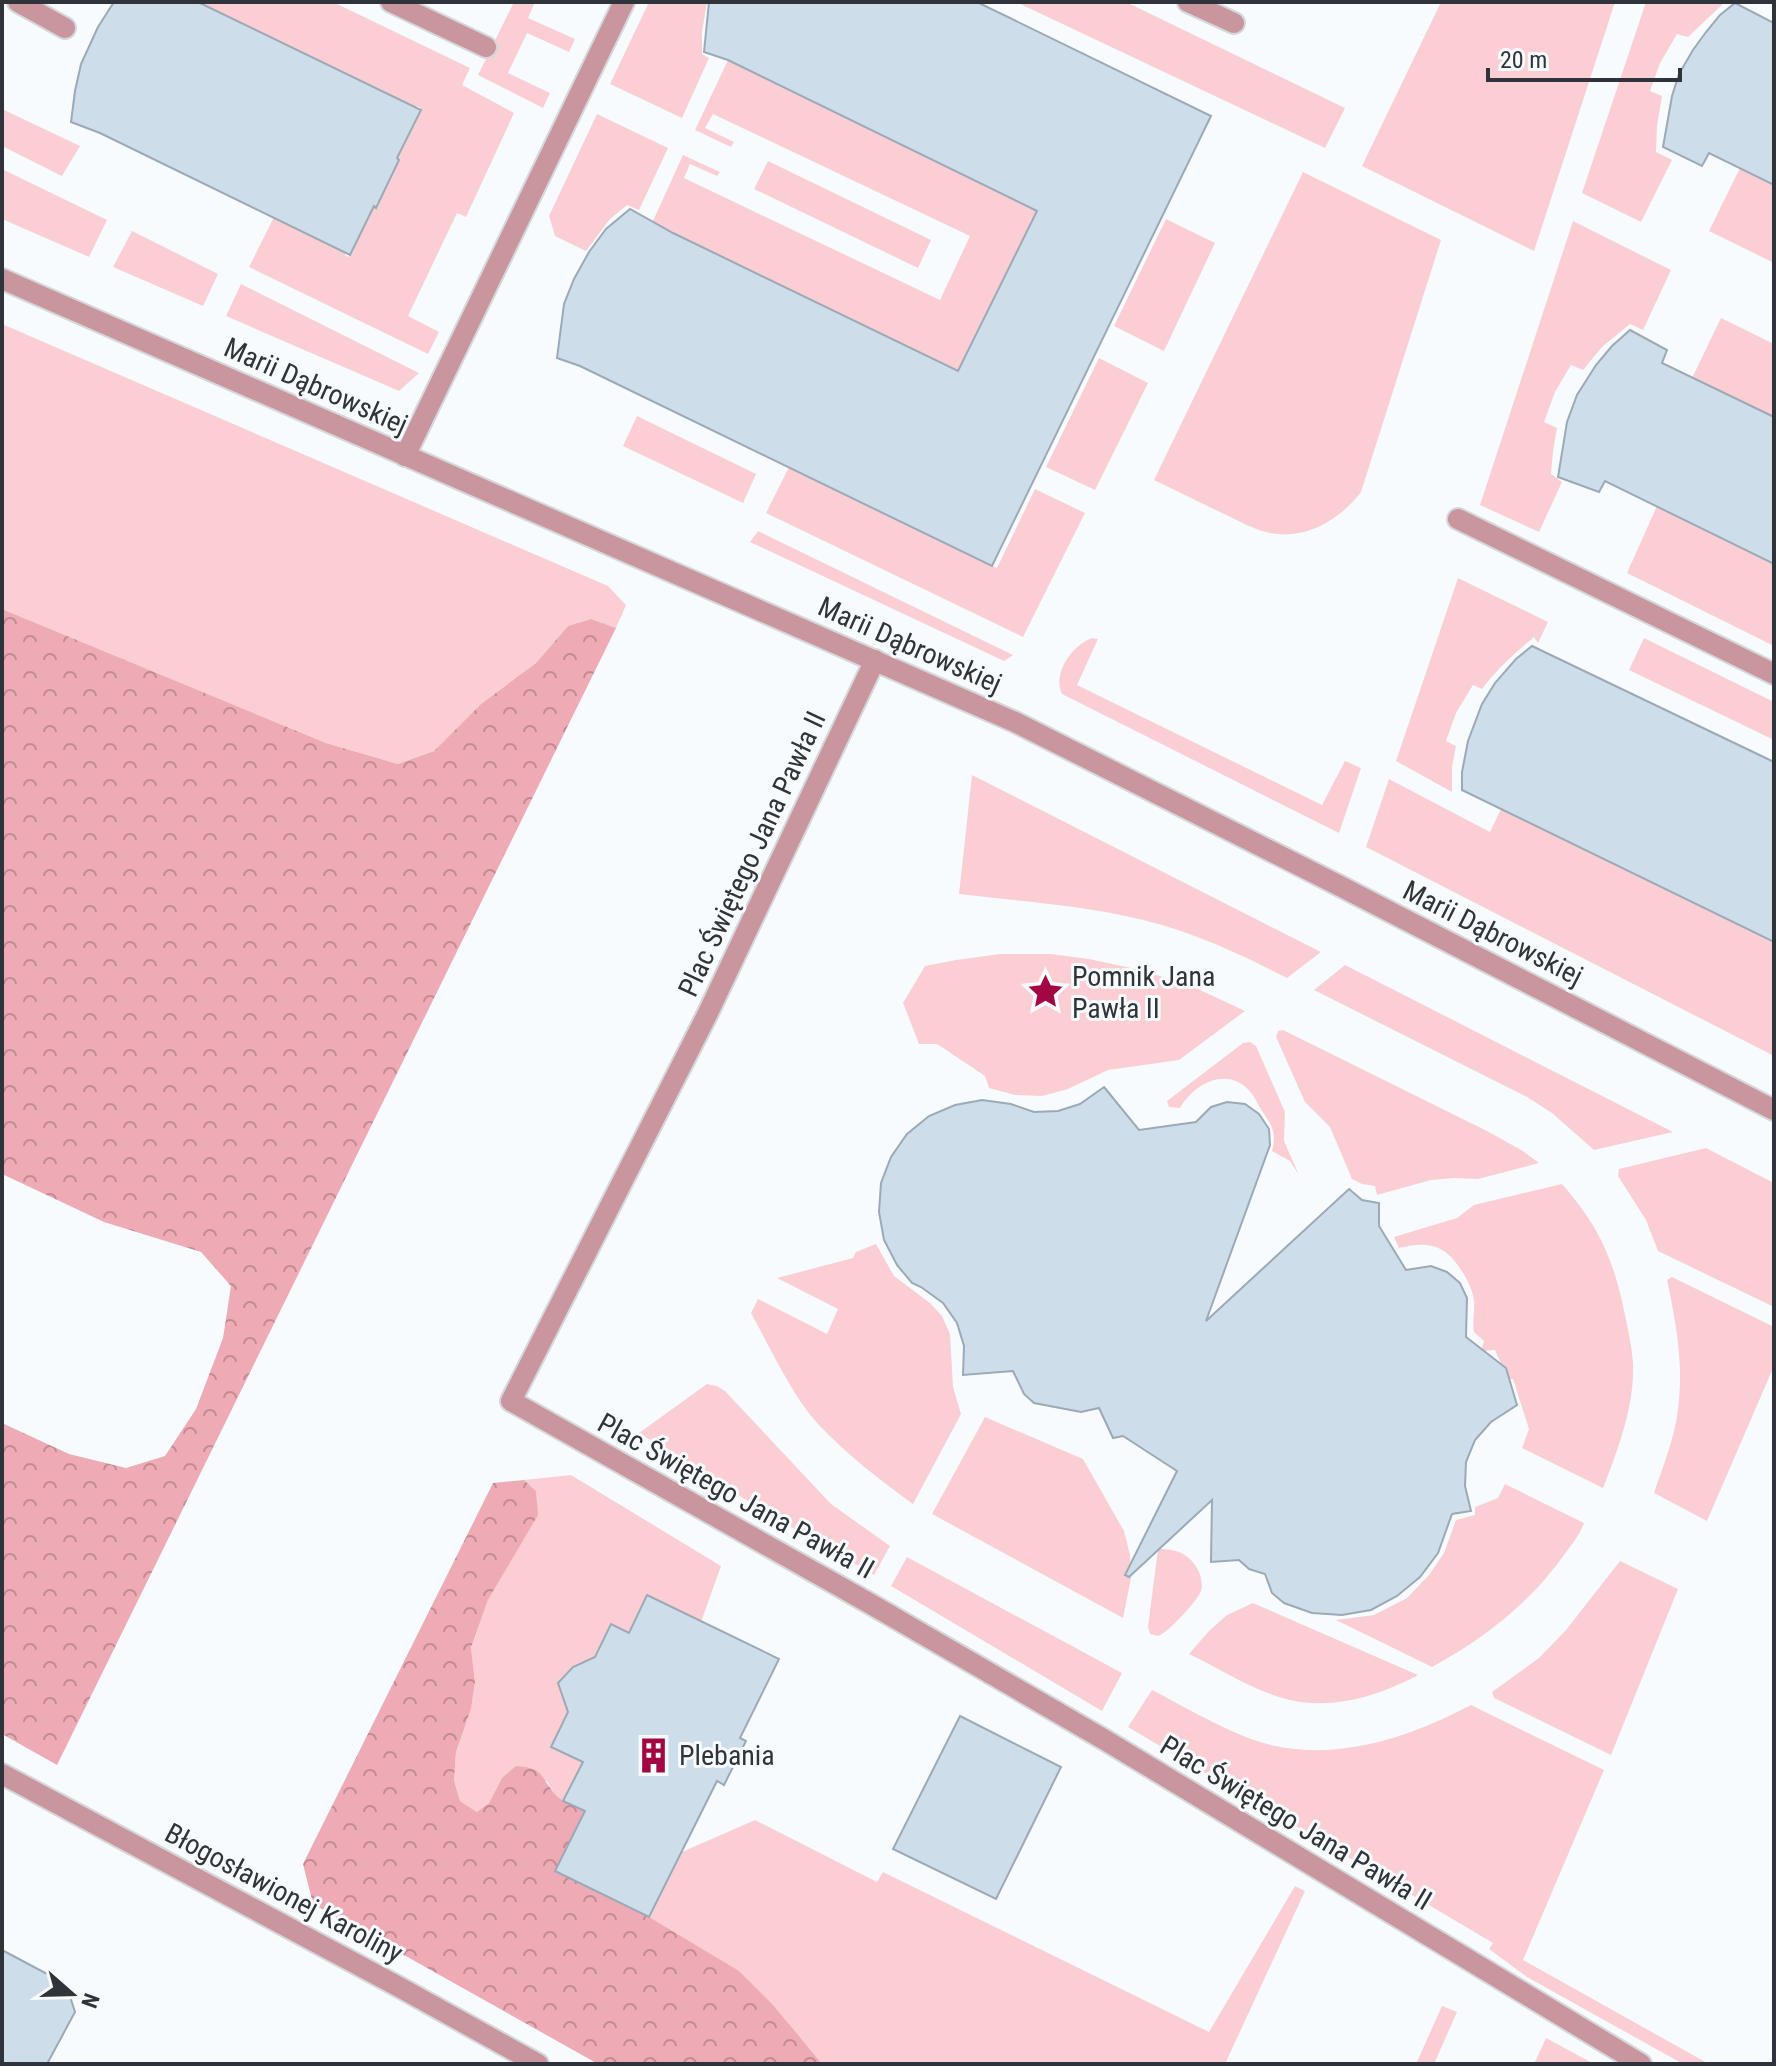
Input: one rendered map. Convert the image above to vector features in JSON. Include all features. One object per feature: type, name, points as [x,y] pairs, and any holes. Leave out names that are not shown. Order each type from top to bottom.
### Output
[{"type":"street","points":[[18,2],[65,28]]},
{"type":"street","points":[[391,2],[486,47]]},
{"type":"street","points":[[405,456],[624,2]]},
{"type":"street","points":[[1188,2],[1234,23]]},
{"type":"street","name":"Marii Dąbrowskiej","points":[[2,279],[1015,722],[1774,1110]]},
{"type":"street","points":[[1458,519],[1774,674]]},
{"type":"street","name":"Plac Świętego Jana Pawła II","points":[[875,660],[707,1015],[511,1401],[1105,1740],[1641,2064]]},
{"type":"street","name":"Błogosławionej Karoliny","points":[[2,1774],[538,2064]]},
{"type":"shaded area","points":[[198,2],[333,2],[470,68],[462,85],[514,113],[466,217],[457,213],[408,316],[439,332],[428,354],[249,267],[274,217],[345,252],[349,257],[374,206],[377,207],[421,108]]},
{"type":"shaded area","points":[[514,2],[535,2],[528,18],[575,39],[569,52],[527,33],[508,73],[550,93],[543,108],[478,75]]},
{"type":"shaded area","points":[[649,2],[707,2],[702,54],[709,58],[682,118],[610,84]]},
{"type":"shaded area","points":[[1016,2],[1126,2],[1345,108],[1325,148]]},
{"type":"shaded area","points":[[1441,2],[1615,2],[1534,251],[1362,166]]},
{"type":"shaded area","points":[[1646,2],[1725,2],[1688,37],[1677,34],[1660,63],[1650,91],[1662,96],[1656,152],[1672,160],[1641,222],[1582,193]]},
{"type":"shaded area","points":[[728,60],[1037,211],[958,371],[652,223],[683,155],[720,172],[717,176],[690,164],[684,178],[940,300],[970,236],[713,114],[705,128],[734,142],[731,147],[695,130]]},
{"type":"shaded area","points":[[2,109],[80,146],[62,176],[2,146]]},
{"type":"shaded area","points":[[597,114],[668,148],[639,210],[627,205],[610,219],[586,251],[555,236],[549,216]]},
{"type":"shaded area","points":[[768,161],[931,240],[918,268],[754,189]]},
{"type":"shaded area","points":[[1740,168],[1774,185],[1774,263],[1709,231]]},
{"type":"shaded area","points":[[2,169],[107,220],[89,257],[2,219]]},
{"type":"shaded area","points":[[1303,172],[1441,240],[1361,492],[1330,521],[1318,527],[1304,532],[1277,534],[1247,525],[1154,480]]},
{"type":"shaded area","points":[[1166,219],[1215,243],[1164,351],[1114,326]]},
{"type":"shaded area","points":[[1573,221],[1671,270],[1643,330],[1630,324],[1602,347],[1583,370],[1571,365],[1555,392],[1544,422],[1557,428],[1551,474],[1562,482],[1539,532],[1480,505]]},
{"type":"shaded area","points":[[132,231],[218,274],[203,306],[113,267]]},
{"type":"shaded area","points":[[241,284],[419,373],[399,391],[226,316]]},
{"type":"shaded area","points":[[1721,318],[1774,344],[1774,417],[1692,378]]},
{"type":"shaded area","points":[[2,324],[608,586],[626,605],[616,628],[591,619],[568,626],[536,663],[481,704],[434,751],[398,764],[326,743],[2,609]]},
{"type":"shaded area","points":[[1099,358],[1148,383],[1095,490],[1046,467]]},
{"type":"shaded area","points":[[637,416],[756,474],[743,503],[623,446]]},
{"type":"shaded area","points":[[789,467],[997,568],[1035,489],[1085,513],[1023,637],[766,513]]},
{"type":"shaded area","points":[[1657,506],[1774,564],[1774,646],[1627,573]]},
{"type":"shaded area","points":[[758,531],[1013,655],[1004,661],[750,542]]},
{"type":"shaded area","points":[[1458,578],[1548,622],[1538,643],[1534,637],[1482,689],[1473,685],[1456,713],[1446,741],[1456,746],[1452,792],[1396,761]]},
{"type":"shaded area","points":[[1092,638],[1098,639],[1077,685],[1322,805],[1345,761],[1361,768],[1339,833],[1062,694],[1060,678],[1066,661],[1077,647]]},
{"type":"shaded area","points":[[1644,638],[1774,702],[1774,740],[1629,670]]},
{"type":"shaded area","points":[[972,775],[1321,952],[1287,978],[1210,942],[1137,919],[1061,905],[959,894]]},
{"type":"shaded area","points":[[1389,779],[1490,832],[1501,809],[1774,942],[1774,1056],[1366,847]]},
{"type":"shaded area","points":[[1000,954],[1051,954],[1145,971],[1198,989],[1245,1011],[1179,1060],[1108,1070],[1068,1089],[1042,1096],[1015,1095],[989,1088],[985,1076],[937,1044],[919,1044],[903,1003],[925,966]]},
{"type":"shaded area","points":[[1345,965],[1673,1132],[1594,1150],[1552,1113],[1527,1097],[1314,990]]},
{"type":"shaded area","points":[[1283,1030],[1487,1131],[1539,1163],[1478,1179],[1431,1180],[1377,1195],[1375,1186],[1352,1179],[1330,1127],[1305,1102],[1276,1037],[1278,1031]]},
{"type":"shaded area","points":[[1250,1042],[1256,1046],[1285,1112],[1284,1141],[1299,1175],[1290,1161],[1272,1151],[1274,1134],[1271,1125],[1253,1096],[1234,1080],[1213,1080],[1194,1091],[1180,1108],[1169,1107],[1167,1101],[1243,1043]]},
{"type":"shaded area","points":[[1706,1148],[1774,1183],[1774,1307],[1658,1251],[1646,1220],[1618,1176],[1619,1169]]},
{"type":"shaded area","points":[[1562,1184],[1586,1214],[1610,1260],[1621,1295],[1632,1351],[1633,1379],[1628,1411],[1603,1488],[1522,1448],[1529,1429],[1513,1379],[1508,1379],[1495,1350],[1481,1351],[1484,1341],[1474,1332],[1474,1298],[1466,1278],[1453,1259],[1439,1248],[1411,1245],[1399,1248],[1394,1237],[1457,1218],[1474,1205]]},
{"type":"shaded area","points":[[876,1244],[894,1276],[930,1303],[942,1316],[950,1334],[953,1387],[961,1414],[913,1504],[852,1457],[818,1424],[790,1385],[751,1313],[758,1299],[827,1334],[838,1309],[777,1278],[853,1258],[856,1252]]},
{"type":"shaded area","points":[[1672,1277],[1774,1327],[1774,1366],[1707,1521],[1654,1493],[1674,1430],[1680,1393],[1678,1344],[1667,1280]]},
{"type":"shaded area","points":[[707,1384],[725,1391],[831,1504],[890,1546],[874,1575],[639,1433]]},
{"type":"shaded area","points":[[985,1417],[1083,1459],[1124,1531],[1131,1578],[1123,1618],[932,1514]]},
{"type":"shaded area","points":[[571,1475],[721,1566],[701,1622],[629,1633],[611,1624],[592,1664],[582,1664],[568,1671],[562,1691],[570,1707],[552,1747],[583,1762],[563,1801],[547,1781],[502,1778],[489,1803],[477,1812],[460,1801],[454,1780],[456,1752],[471,1709],[475,1682],[471,1649],[488,1600],[537,1515],[536,1491],[524,1480]]},
{"type":"shaded area","points":[[1505,1484],[1584,1523],[1551,1572],[1505,1618],[1432,1667],[1336,1620],[1374,1615],[1407,1598],[1444,1553],[1456,1520],[1475,1515],[1475,1507],[1498,1498]]},
{"type":"shaded area","points":[[1158,1549],[1172,1550],[1187,1557],[1199,1572],[1202,1586],[1189,1608],[1158,1636],[1150,1634],[1148,1627]]},
{"type":"shaded area","points":[[907,1557],[1122,1673],[1102,1711],[891,1586]]},
{"type":"shaded area","points":[[1620,1561],[1678,1589],[1611,1755],[1494,1698],[1492,1692],[1539,1658],[1566,1630]]},
{"type":"shaded area","points":[[1253,1603],[1418,1675],[1354,1699],[1303,1702],[1261,1690],[1189,1654],[1227,1615]]},
{"type":"shaded area","points":[[1152,1690],[1246,1737],[1274,1746],[1303,1750],[1332,1750],[1390,1739],[1471,1705],[1604,1770],[1523,1960],[1709,2064],[1683,2064],[1527,1977],[1489,1949],[1493,1943],[1128,1727]]},
{"type":"shaded area","points":[[755,1820],[877,1882],[883,1872],[1209,2032],[1295,1886],[1305,1891],[1225,2064],[822,2064],[804,2044],[649,1917],[682,1852]]},
{"type":"shaded area","points":[[1442,2006],[1457,2012],[1434,2064],[1416,2064]]},
{"type":"shaded area","points":[[1546,2038],[1594,2064],[1534,2064]]},
{"type":"green space","points":[[2,609],[326,743],[398,764],[434,751],[481,704],[536,663],[568,626],[591,619],[616,628],[57,1765],[2,1734],[2,1423],[69,1454],[126,1468],[165,1456],[196,1409],[223,1338],[231,1286],[201,1252],[104,1222],[2,1174]]},
{"type":"green space","points":[[524,1480],[536,1491],[538,1515],[488,1600],[471,1648],[475,1682],[471,1709],[456,1752],[454,1780],[460,1801],[477,1812],[489,1803],[502,1778],[516,1766],[537,1771],[559,1798],[585,1811],[555,1871],[649,1917],[739,1971],[773,2005],[822,2064],[598,2064],[313,1904],[303,1864],[493,1483]]},
{"type":"building","points":[[114,2],[198,2],[421,110],[376,208],[374,206],[350,255],[100,133],[71,122],[81,64]]},
{"type":"building","points":[[709,2],[977,2],[1211,116],[992,566],[580,366],[557,358],[564,304],[574,279],[606,229],[630,209],[673,233],[958,371],[1037,211],[728,60],[704,52]]},
{"type":"building","points":[[1735,3],[1774,23],[1774,185],[1709,153],[1702,166],[1663,147],[1679,74],[1706,32]]},
{"type":"building","points":[[1630,330],[1667,350],[1662,363],[1774,417],[1774,564],[1605,481],[1599,492],[1558,477],[1567,422],[1577,395],[1596,365]]},
{"type":"building","points":[[1532,646],[1774,762],[1774,942],[1462,790],[1468,741],[1482,704],[1495,683]]},
{"type":"building","points":[[1104,1087],[1139,1130],[1196,1122],[1211,1107],[1227,1102],[1245,1104],[1259,1114],[1269,1129],[1270,1145],[1206,1321],[1349,1189],[1362,1200],[1379,1203],[1379,1226],[1406,1270],[1431,1266],[1447,1272],[1460,1283],[1467,1298],[1466,1337],[1506,1368],[1517,1405],[1491,1422],[1475,1440],[1466,1462],[1465,1486],[1471,1511],[1452,1514],[1438,1553],[1420,1577],[1397,1596],[1371,1610],[1342,1615],[1312,1613],[1284,1603],[1272,1593],[1265,1574],[1249,1569],[1239,1560],[1211,1562],[1212,1500],[1129,1577],[1125,1575],[1177,1471],[1123,1436],[1113,1438],[1099,1408],[1081,1412],[1034,1403],[1024,1394],[1013,1371],[963,1375],[964,1346],[957,1323],[943,1303],[912,1283],[897,1265],[884,1240],[879,1212],[881,1183],[891,1157],[907,1134],[929,1116],[955,1105],[982,1100],[1011,1104],[1034,1112],[1058,1111],[1080,1104]]},
{"type":"building","name":"Plebania","points":[[647,1595],[779,1659],[740,1738],[746,1741],[724,1785],[717,1781],[649,1917],[555,1871],[585,1811],[563,1801],[583,1762],[551,1747],[568,1712],[558,1683],[573,1667],[595,1657],[611,1624],[629,1633]]},
{"type":"building","points":[[960,1716],[1061,1767],[996,1899],[893,1849]]},
{"type":"building","points":[[2,1950],[66,1984],[75,2012],[47,2064],[2,2064]]},
{"type":"place","name":"Pomnik Jana Pawła II","points":[[1046,992]]},
{"type":"place","name":"Plebania","points":[[653,1755]]}]
